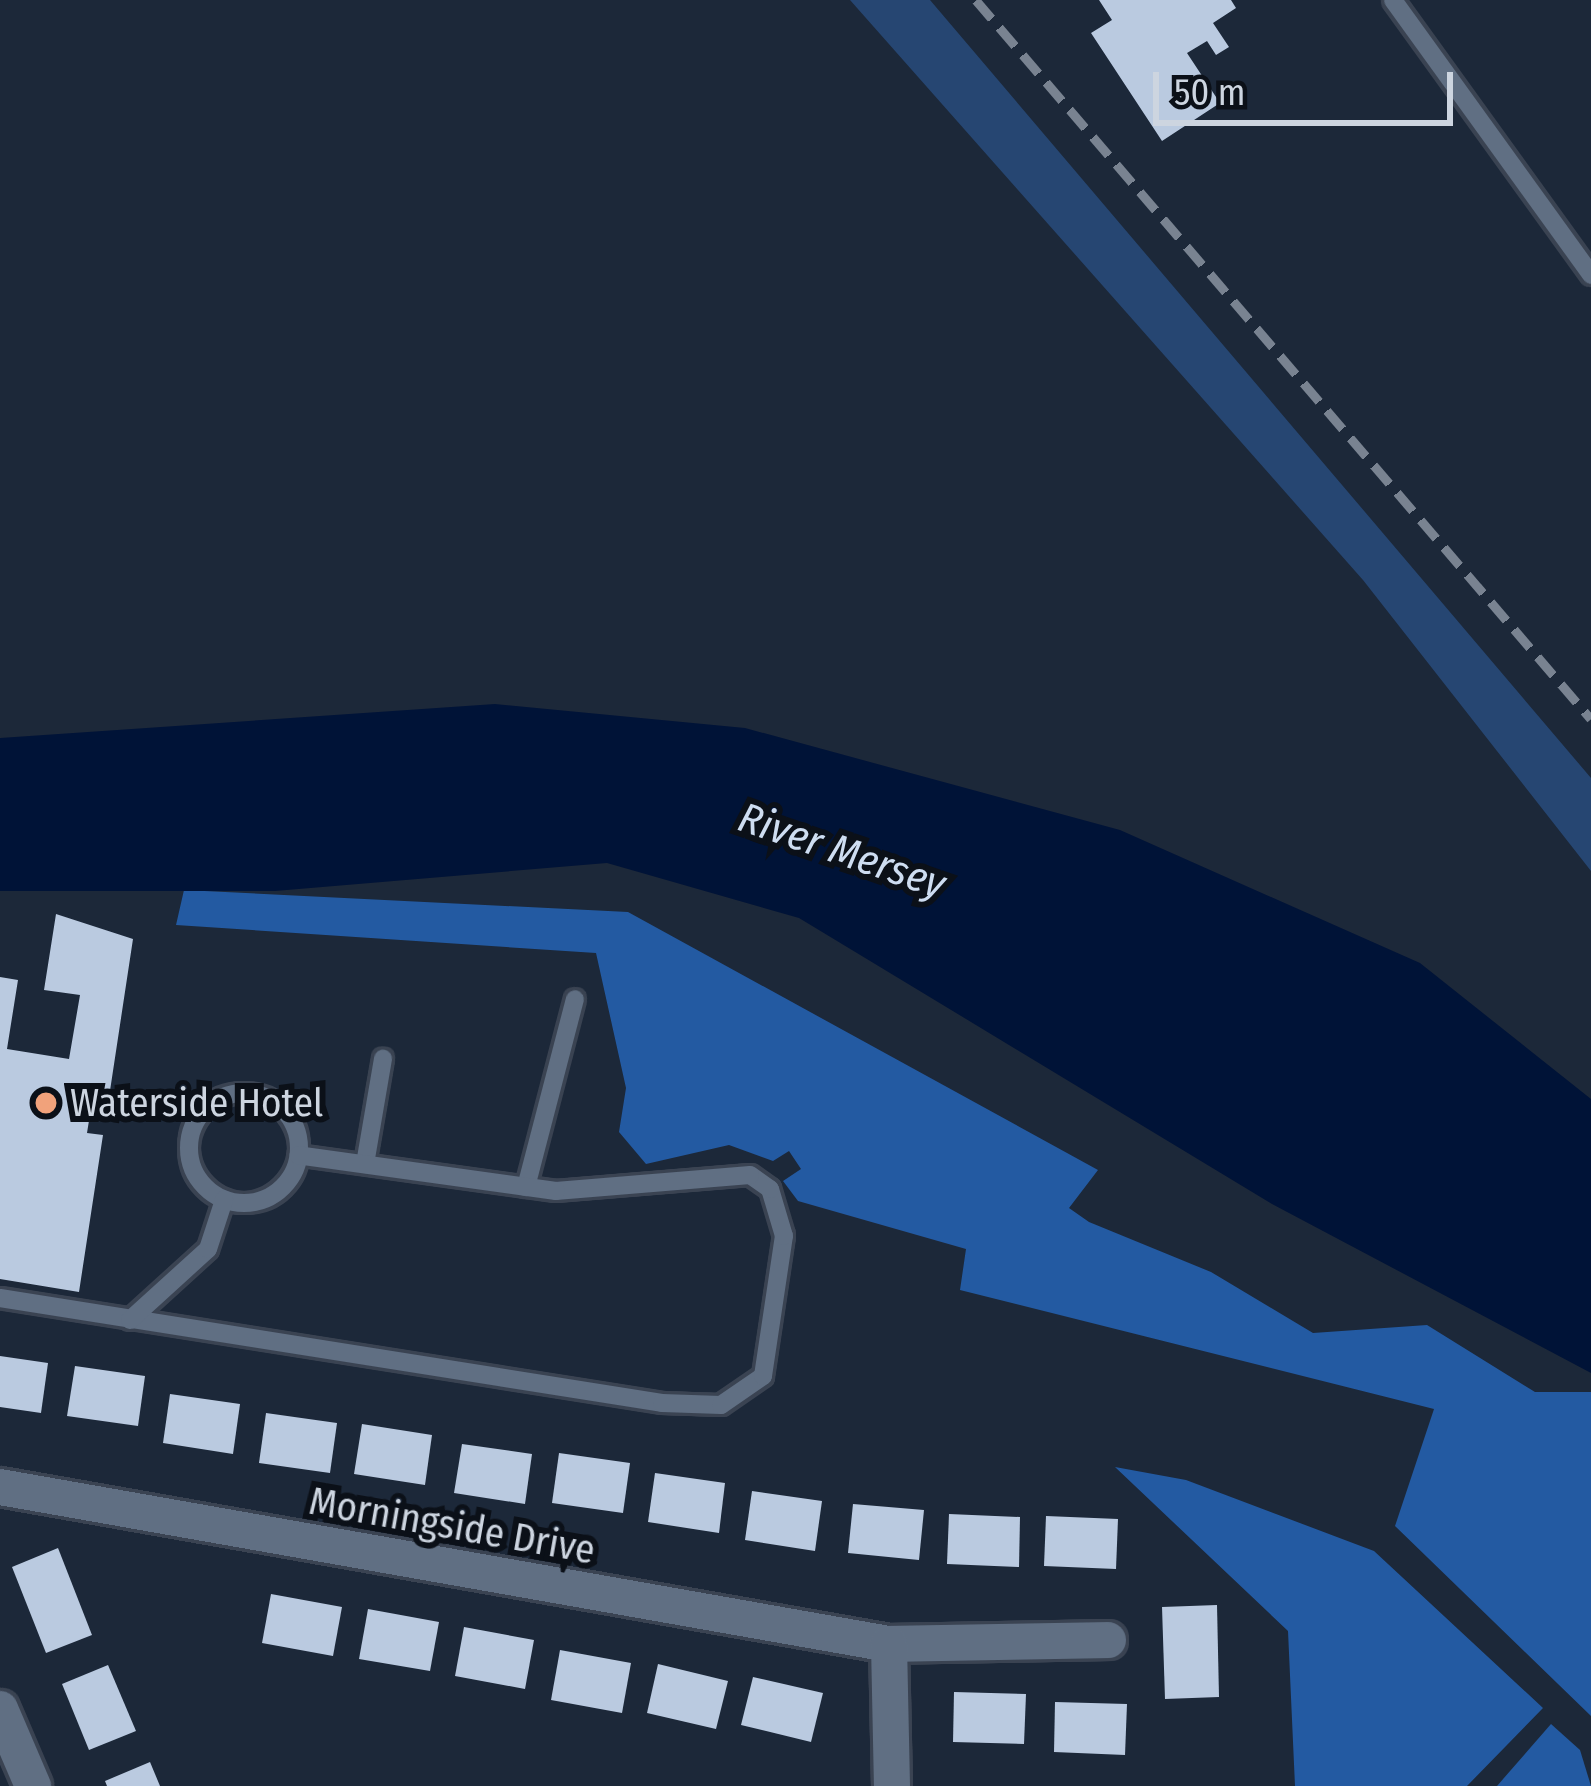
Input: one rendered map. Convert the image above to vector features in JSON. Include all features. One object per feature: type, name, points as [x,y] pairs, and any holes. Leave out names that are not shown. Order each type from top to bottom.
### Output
[{"type":"street","name":"Morningside Drive","points":[[0,1487],[889,1644],[1108,1640]]},
{"type":"street","points":[[889,1644],[892,1786]]},
{"type":"street","points":[[0,1709],[33,1786]]},
{"type":"lane","points":[[1393,0],[1591,275]]},
{"type":"lane","points":[[526,1187],[575,999]]},
{"type":"lane","points":[[365,1164],[383,1059]]},
{"type":"lane","points":[[269,1098],[295,1125],[298,1155],[278,1192],[224,1200],[189,1161],[192,1126],[216,1099],[269,1098]]},
{"type":"lane","points":[[0,1298],[662,1403],[721,1405],[764,1376],[784,1236],[770,1190],[723,1171],[526,1187],[298,1155]]},
{"type":"lane","points":[[130,1320],[208,1249],[224,1200]]},
{"type":"shaded area","points":[[850,0],[930,0],[1591,778],[1591,871],[1363,580]]},
{"type":"shaded area","points":[[184,890],[628,912],[1098,1170],[1069,1208],[1089,1222],[1211,1272],[1313,1333],[1427,1325],[1535,1392],[1591,1392],[1591,1716],[1395,1526],[1434,1409],[960,1290],[966,1249],[798,1201],[783,1181],[801,1169],[789,1151],[773,1161],[729,1145],[646,1164],[619,1132],[626,1088],[596,953],[176,925]]},
{"type":"shaded area","points":[[1115,1467],[1186,1480],[1374,1551],[1543,1708],[1467,1786],[1295,1786],[1288,1631]]},
{"type":"shaded area","points":[[1551,1724],[1580,1750],[1591,1786],[1497,1786]]},
{"type":"water","name":"River Mersey","points":[[495,704],[745,728],[1120,830],[1420,963],[1591,1099],[1591,1373],[1272,1204],[799,918],[607,863],[275,891],[0,891],[0,738]]},
{"type":"building","points":[[1099,0],[1231,0],[1236,8],[1213,23],[1229,47],[1216,55],[1207,41],[1187,53],[1220,103],[1162,141],[1091,33],[1112,20]]},
{"type":"building","name":"Waterside Hotel","points":[[56,914],[133,939],[108,1104],[92,1102],[87,1133],[103,1135],[79,1292],[0,1279],[0,977],[18,980],[7,1049],[69,1059],[80,995],[44,990]]},
{"type":"building","points":[[0,1356],[48,1363],[41,1413],[0,1407]]},
{"type":"building","points":[[75,1366],[145,1376],[138,1426],[67,1416]]},
{"type":"building","points":[[170,1394],[240,1404],[233,1454],[163,1443]]},
{"type":"building","points":[[266,1413],[337,1423],[330,1473],[259,1463]]},
{"type":"building","points":[[362,1424],[432,1435],[425,1485],[354,1474]]},
{"type":"building","points":[[462,1444],[532,1454],[525,1504],[454,1493]]},
{"type":"building","points":[[559,1453],[630,1463],[623,1513],[552,1503]]},
{"type":"building","points":[[655,1473],[725,1483],[719,1533],[648,1522]]},
{"type":"building","points":[[752,1491],[822,1501],[815,1551],[745,1540]]},
{"type":"building","points":[[853,1504],[924,1510],[919,1560],[848,1553]]},
{"type":"building","points":[[949,1514],[1020,1517],[1019,1567],[947,1564]]},
{"type":"building","points":[[1046,1516],[1118,1519],[1116,1569],[1044,1566]]},
{"type":"building","points":[[58,1548],[92,1635],[46,1653],[12,1567]]},
{"type":"building","points":[[271,1594],[342,1607],[333,1656],[262,1643]]},
{"type":"building","points":[[1217,1605],[1219,1697],[1165,1699],[1162,1607]]},
{"type":"building","points":[[368,1609],[439,1622],[430,1671],[359,1659]]},
{"type":"building","points":[[464,1627],[534,1640],[525,1689],[455,1676]]},
{"type":"building","points":[[560,1650],[631,1663],[622,1713],[551,1700]]},
{"type":"building","points":[[658,1664],[728,1681],[716,1729],[647,1713]]},
{"type":"building","points":[[108,1665],[136,1731],[89,1750],[62,1684]]},
{"type":"building","points":[[753,1677],[823,1693],[811,1742],[741,1725]]},
{"type":"building","points":[[954,1692],[1026,1694],[1024,1744],[953,1742]]},
{"type":"building","points":[[1055,1702],[1127,1704],[1125,1755],[1054,1752]]},
{"type":"building","points":[[150,1762],[160,1786],[107,1786],[105,1781]]},
{"type":"railway","points":[[976,0],[1591,719]]},
{"type":"place","name":"Waterside Hotel","points":[[46,1103]]}]
